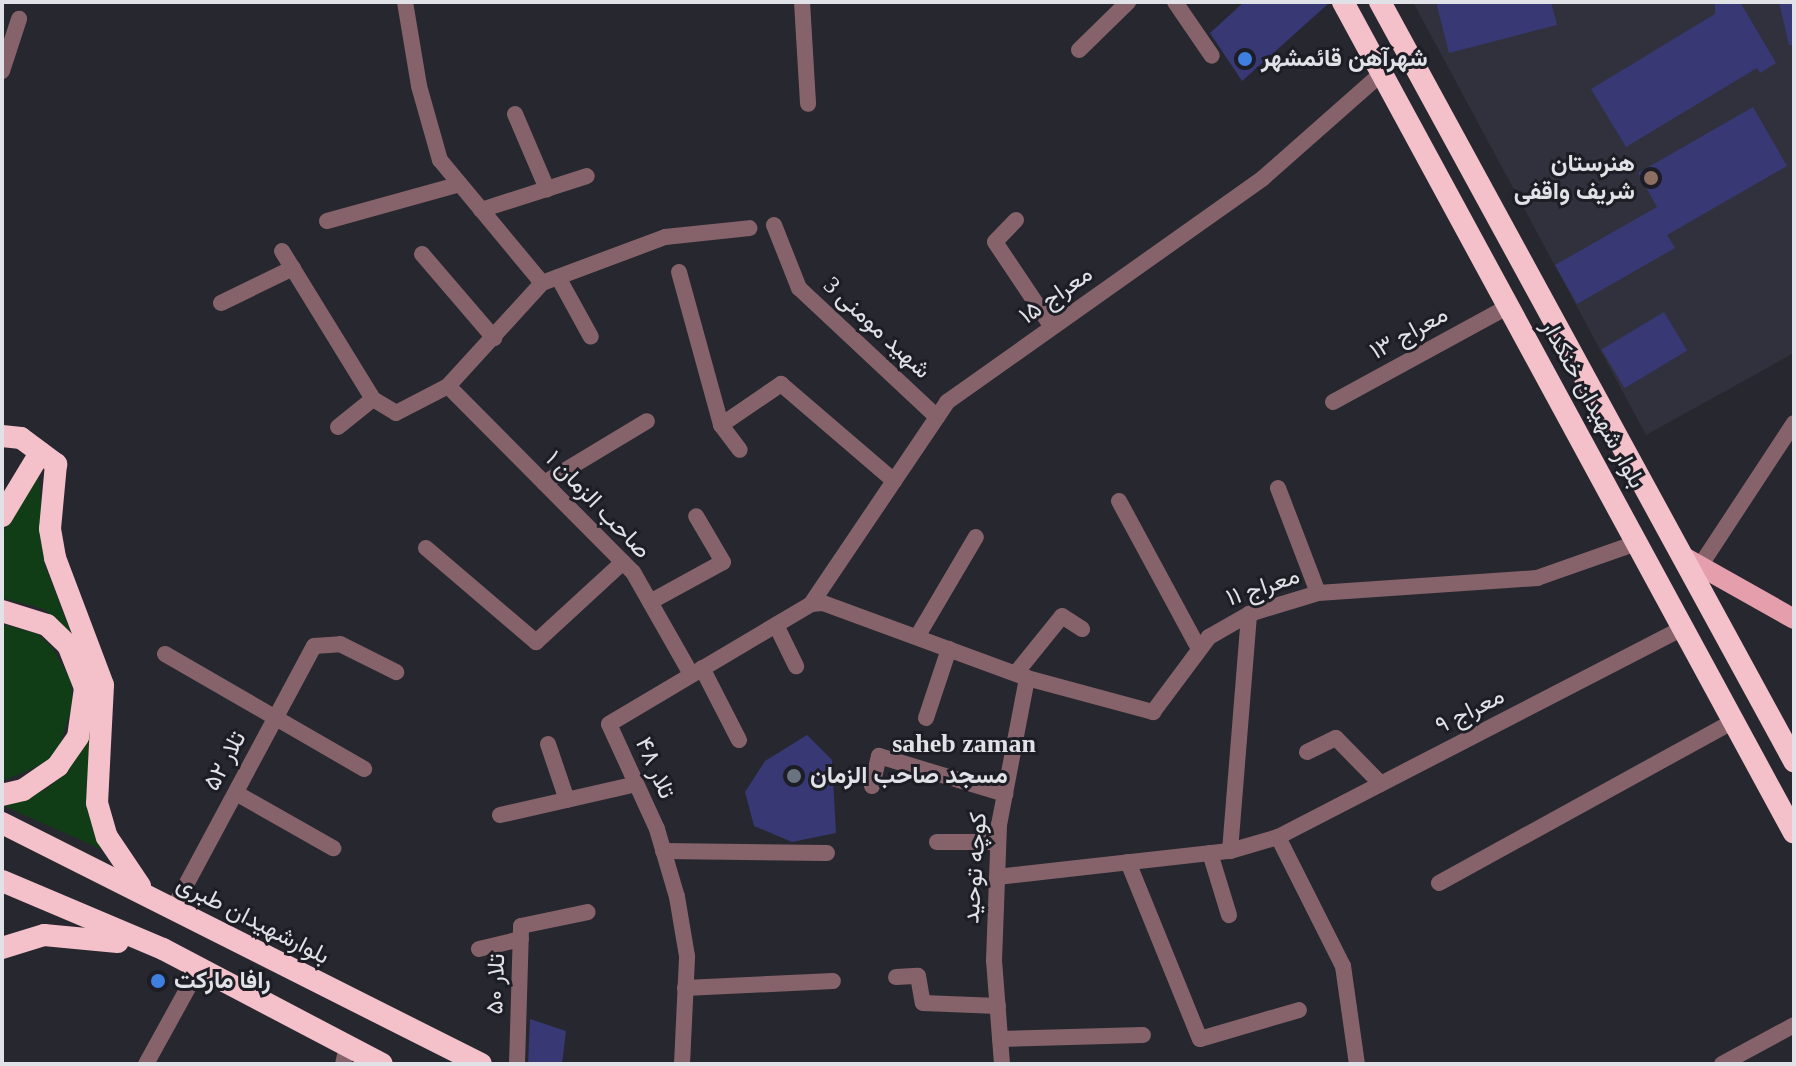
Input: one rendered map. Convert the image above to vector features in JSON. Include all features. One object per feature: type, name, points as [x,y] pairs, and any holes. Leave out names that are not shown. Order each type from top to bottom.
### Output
[{"type":"highway","name":"بلوار شهیدان خنکدار","points":[[1343,2],[1639,542],[1794,833]]},
{"type":"highway","name":"بلوار شهیدان خنکدار","points":[[1380,2],[1692,562],[1794,761]]},
{"type":"highway","points":[[2,436],[21,438],[56,464],[50,529],[55,558],[103,685],[97,803],[122,865],[148,897]]},
{"type":"highway","points":[[2,516],[40,453]]},
{"type":"highway","points":[[2,611],[47,625],[68,645],[85,688],[84,713],[68,754],[43,778],[2,795]]},
{"type":"highway","name":"بلوارشهیدان طبری","points":[[2,823],[481,1064]]},
{"type":"highway","points":[[2,881],[163,949],[345,1055],[382,1064]]},
{"type":"highway","points":[[2,948],[44,935],[163,949]]},
{"type":"main road","points":[[1692,562],[1794,619]]},
{"type":"street","points":[[405,2],[419,86],[440,160],[481,210],[550,280],[591,337]]},
{"type":"street","points":[[802,2],[808,104]]},
{"type":"street","points":[[1079,50],[1128,2]]},
{"type":"street","points":[[1175,2],[1212,56]]},
{"type":"street","points":[[2,71],[19,19]]},
{"type":"street","name":"معراج ۱۵","points":[[811,604],[947,402],[1263,178],[1382,73]]},
{"type":"street","points":[[515,114],[547,189]]},
{"type":"street","points":[[481,210],[587,176]]},
{"type":"street","points":[[327,221],[460,184]]},
{"type":"street","points":[[1016,220],[995,242],[1052,327]]},
{"type":"street","name":"شهید مومنی 3","points":[[774,225],[799,288],[937,417]]},
{"type":"street","points":[[282,251],[373,399],[396,413],[448,386],[550,280],[665,237],[750,228]]},
{"type":"street","points":[[422,254],[494,338]]},
{"type":"street","points":[[221,303],[293,268]]},
{"type":"street","points":[[679,272],[721,425],[740,450]]},
{"type":"street","name":"معراج ۱۳","points":[[1333,402],[1509,306]]},
{"type":"street","points":[[721,425],[781,384],[894,481]]},
{"type":"street","name":"صاحب الزمان ۱","points":[[448,386],[623,562],[697,671],[739,740]]},
{"type":"street","points":[[338,427],[373,399]]},
{"type":"street","points":[[544,483],[647,421]]},
{"type":"street","points":[[1692,562],[1794,423]]},
{"type":"street","points":[[1278,488],[1318,593]]},
{"type":"street","points":[[1119,501],[1199,649]]},
{"type":"street","points":[[650,602],[723,562],[696,516]]},
{"type":"street","points":[[917,637],[976,537]]},
{"type":"street","name":"معراج ۱۱","points":[[811,604],[823,603],[1022,675],[1153,712],[1199,649],[1226,624],[1249,614],[1318,593],[1537,578],[1639,542]]},
{"type":"street","points":[[426,548],[536,642],[623,562]]},
{"type":"street","name":"تلار ۴۸","points":[[682,1064],[687,956],[663,851],[609,724],[811,604]]},
{"type":"street","points":[[1230,851],[1249,614]]},
{"type":"street","points":[[1022,675],[1062,616],[1082,629]]},
{"type":"street","points":[[776,625],[796,666]]},
{"type":"street","name":"معراج ۹","points":[[997,877],[1230,851],[1278,837],[1684,627]]},
{"type":"street","name":"تلار ۵۲","points":[[173,909],[314,646],[325,641],[396,672]]},
{"type":"street","points":[[926,718],[949,649]]},
{"type":"street","points":[[165,654],[364,769]]},
{"type":"street","name":"کوچه توحید","points":[[1002,1064],[998,1006],[998,842],[1022,675]]},
{"type":"street","points":[[1439,883],[1734,721]]},
{"type":"street","points":[[1307,752],[1336,738],[1381,784]]},
{"type":"street","points":[[548,744],[567,800]]},
{"type":"street","points":[[872,786],[879,756],[1005,794]]},
{"type":"street","points":[[500,815],[636,784]]},
{"type":"street","points":[[236,793],[333,848]]},
{"type":"street","points":[[1278,837],[1343,966],[1357,1064]]},
{"type":"street","points":[[937,842],[998,842]]},
{"type":"street","points":[[663,851],[827,853]]},
{"type":"street","points":[[1210,853],[1229,915]]},
{"type":"street","points":[[1128,862],[1200,1039],[1299,1010]]},
{"type":"street","name":"تلار ۵۰","points":[[517,1064],[521,926],[588,912]]},
{"type":"street","points":[[479,949],[521,939]]},
{"type":"street","points":[[146,1064],[199,968]]},
{"type":"street","points":[[896,977],[918,976],[923,1003],[998,1006]]},
{"type":"street","points":[[685,988],[833,981]]},
{"type":"street","points":[[1722,1064],[1794,1025]]},
{"type":"street","points":[[1000,1039],[1143,1035]]},
{"type":"shaded area","name":"هنرستان شریف واقفی","points":[[1413,2],[1794,2],[1794,353],[1646,435]]},
{"type":"green space","points":[[39,476],[44,563],[71,633],[44,609],[2,598],[2,534]]},
{"type":"green space","points":[[2,624],[38,634],[52,647],[71,680],[73,703],[59,748],[44,764],[2,781]]},
{"type":"green space","points":[[94,721],[103,850],[2,805],[45,790],[60,778]]},
{"type":"building","name":"شهرآهن قائمشهر","points":[[1244,2],[1329,3],[1242,81],[1210,33]]},
{"type":"building","points":[[1436,2],[1551,2],[1557,25],[1449,53]]},
{"type":"building","points":[[1715,2],[1740,2],[1776,63],[1760,73],[1757,68],[1626,147],[1591,89],[1715,14]]},
{"type":"building","points":[[1779,2],[1794,2],[1794,45],[1789,45]]},
{"type":"building","points":[[1753,107],[1787,166],[1667,235],[1675,248],[1577,304],[1555,265],[1657,207],[1638,173]]},
{"type":"building","points":[[1664,312],[1687,351],[1625,388],[1601,350]]},
{"type":"building","name":"مسجد صاحب الزمان","points":[[807,735],[832,760],[836,833],[792,842],[754,826],[745,792],[765,761]]},
{"type":"building","points":[[530,1019],[566,1031],[562,1064],[528,1064]]},
{"type":"place","name":"شهرآهن قائمشهر","points":[[1245,59]]},
{"type":"place","name":"هنرستان شریف واقفی","points":[[1651,178]]},
{"type":"place","name":"مسجد صاحب الزمان","points":[[794,776]]},
{"type":"place","name":"رافا مارکت","points":[[158,981]]},
{"type":"district","name":"saheb zaman","points":[[964,744]]}]
